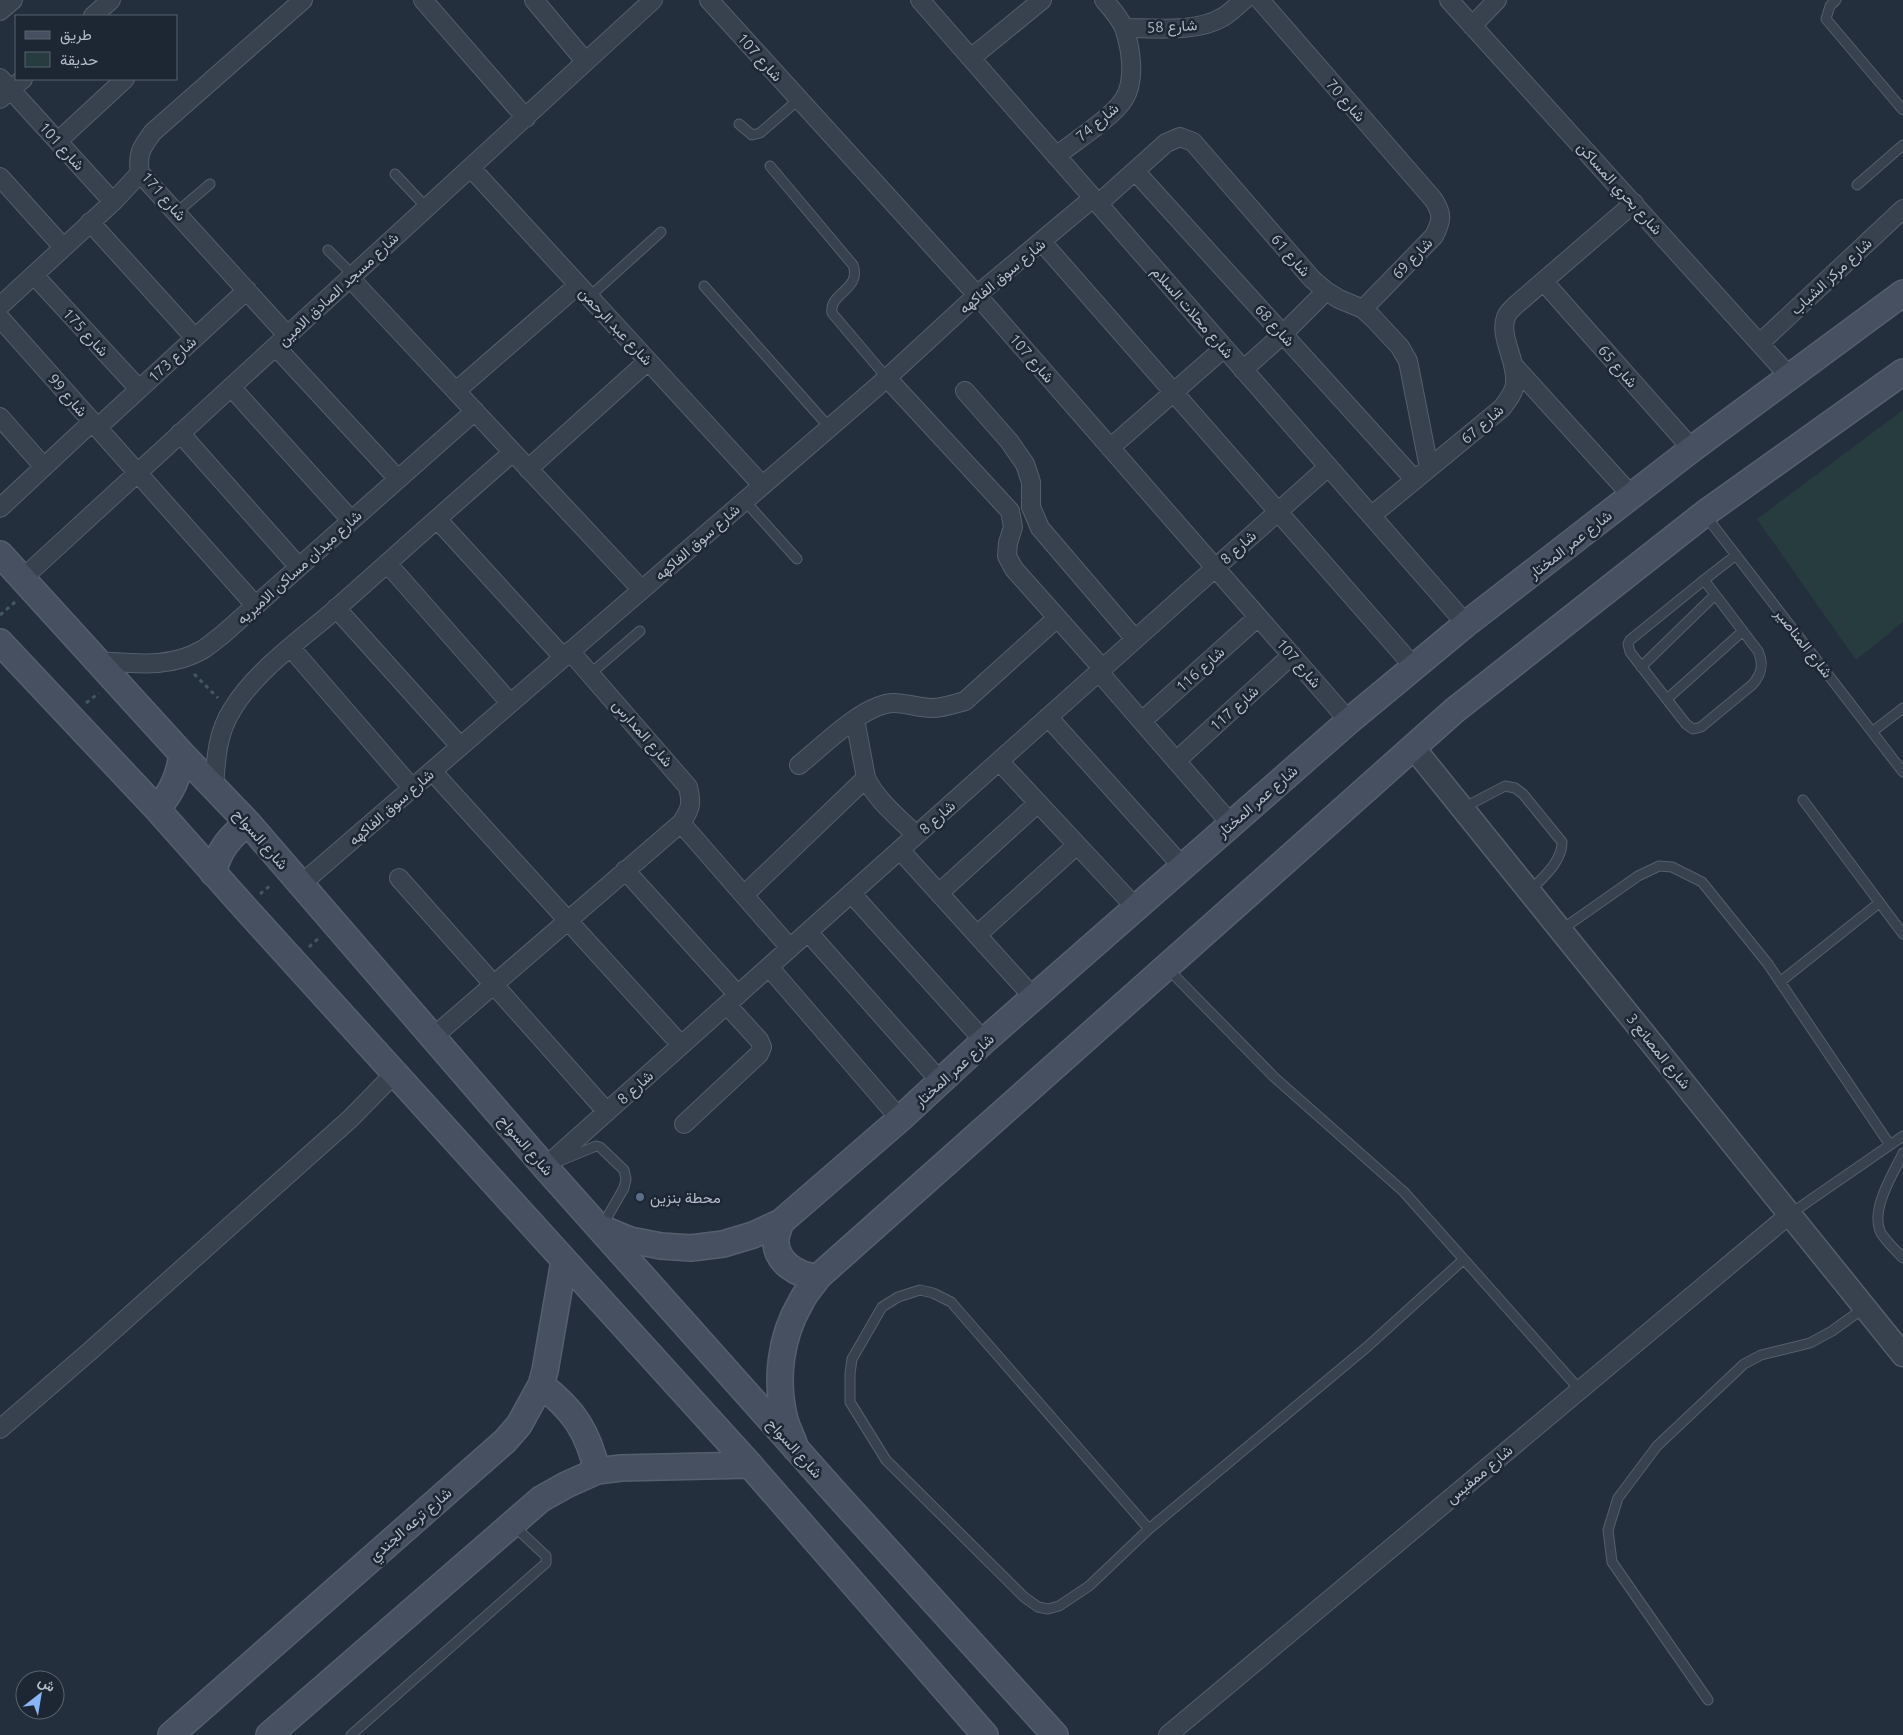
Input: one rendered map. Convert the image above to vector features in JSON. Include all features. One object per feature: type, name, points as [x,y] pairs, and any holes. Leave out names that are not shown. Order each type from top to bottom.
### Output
[{"type":"main road","name":"شارع عمر المختار","points":[[601,1228],[630,1240],[661,1246],[692,1248],[738,1240],[780,1222],[900,1119],[984,1041],[1349,720],[1466,624],[1692,449],[1903,292]]},
{"type":"main road","points":[[796,1449],[784,1413],[780,1390],[781,1359],[788,1329],[801,1302],[818,1277],[1413,747],[1494,678],[1704,514],[1903,372]]},
{"type":"main road","name":"شارع السواح","points":[[0,554],[182,754],[248,823],[545,1167],[796,1449],[1055,1735]]},
{"type":"main road","points":[[0,642],[157,809],[750,1465],[985,1735]]},
{"type":"main road","points":[[157,809],[175,784],[182,754]]},
{"type":"main road","points":[[213,873],[217,858],[224,844],[235,832],[248,823]]},
{"type":"main road","points":[[780,1222],[776,1238],[782,1259],[798,1273],[818,1277]]},
{"type":"main road","name":"شارع ترعه الجندي","points":[[171,1735],[505,1441],[519,1425],[541,1386],[564,1261]]},
{"type":"main road","points":[[541,1386],[563,1403],[584,1431],[597,1471]]},
{"type":"main road","points":[[269,1735],[542,1499],[566,1485],[597,1471],[630,1468],[750,1465]]},
{"type":"main road","points":[[1030,1707],[1034,1735]]},
{"type":"street","points":[[0,11],[13,0]]},
{"type":"street","points":[[94,15],[112,0]]},
{"type":"street","points":[[423,0],[526,118]]},
{"type":"street","points":[[534,0],[585,61]]},
{"type":"street","name":"شارع مسجد الصادق الامين","points":[[23,578],[136,472],[282,342],[653,0]]},
{"type":"street","name":"شارع 107","points":[[709,0],[977,296],[1349,720]]},
{"type":"street","name":"شارع محلات السلام","points":[[920,0],[1466,624]]},
{"type":"street","name":"شارع 74","points":[[1056,156],[1111,113],[1124,99],[1130,81],[1131,66],[1124,28],[1104,0]]},
{"type":"street","name":"شارع 58","points":[[1124,28],[1202,25],[1222,18],[1244,0]]},
{"type":"street","name":"شارع 70","points":[[1260,0],[1433,199]]},
{"type":"street","name":"شارع بحري المساكن","points":[[1450,0],[1789,376]]},
{"type":"street","points":[[1472,26],[1497,0]]},
{"type":"street","points":[[972,58],[1038,1]]},
{"type":"street","name":"شارع 171","points":[[293,3],[153,132],[143,145],[138,159],[140,173],[247,290],[282,342],[398,479]]},
{"type":"street","points":[[58,141],[124,80]]},
{"type":"street","name":"شارع 101","points":[[8,86],[113,202]]},
{"type":"street","name":"شارع 61","points":[[1095,201],[1135,171],[1166,143],[1180,138],[1193,142],[1312,279],[1326,291],[1363,310],[1400,347],[1408,361],[1429,468]]},
{"type":"street","name":"شارع عبد الرحمن","points":[[471,168],[762,484]]},
{"type":"street","name":"شارع 68","points":[[1135,171],[1415,480]]},
{"type":"street","points":[[0,306],[113,202],[140,173]]},
{"type":"street","points":[[0,177],[63,247]]},
{"type":"street","name":"شارع 69","points":[[1363,310],[1434,236],[1441,223],[1440,210],[1433,199]]},
{"type":"street","name":"شارع سوق الفاكهه","points":[[294,878],[412,788],[887,378],[977,296],[1095,201]]},
{"type":"street","name":"شارع 67","points":[[1372,516],[1502,408],[1510,398],[1515,386],[1515,367],[1504,330],[1507,315],[1517,304],[1634,203]]},
{"type":"street","name":"شارع مركز الشباب","points":[[1760,342],[1903,209]]},
{"type":"street","points":[[90,222],[195,338]]},
{"type":"street","points":[[1042,242],[1414,667]]},
{"type":"street","name":"شارع 175","points":[[34,275],[139,389]]},
{"type":"street","points":[[352,276],[641,590]]},
{"type":"street","name":"شارع 65","points":[[1544,282],[1692,449]]},
{"type":"street","name":"شارع 173","points":[[0,508],[44,467],[139,389],[247,290]]},
{"type":"street","points":[[456,391],[584,291]]},
{"type":"street","points":[[1243,370],[1283,334],[1326,291]]},
{"type":"street","name":"شارع 99","points":[[0,318],[255,605]]},
{"type":"street","points":[[1110,448],[1224,348]]},
{"type":"street","points":[[528,468],[648,361]]},
{"type":"street","points":[[1515,367],[1632,496]]},
{"type":"street","points":[[887,378],[1010,511],[1013,527],[1008,543],[1007,556],[1014,570],[1057,618],[1142,722],[1231,824]]},
{"type":"street","points":[[232,387],[352,520]]},
{"type":"street","points":[[965,392],[1009,441],[1025,464],[1031,482],[1031,507],[1040,528],[1135,639]]},
{"type":"street","name":"شارع ميدان مساكن الاميريه","points":[[97,661],[151,664],[180,659],[202,650],[221,636],[475,411]]},
{"type":"street","points":[[0,417],[44,467]]},
{"type":"street","points":[[180,433],[299,567]]},
{"type":"street","points":[[214,786],[216,753],[222,732],[230,711],[242,694],[256,679],[513,452]]},
{"type":"street","name":"شارع 8","points":[[545,1167],[1328,466]]},
{"type":"street","name":"شارع المدارس","points":[[436,519],[567,654],[590,674],[688,787],[691,799],[689,812],[681,823]]},
{"type":"street","points":[[387,563],[510,703]]},
{"type":"street","points":[[336,608],[460,746]]},
{"type":"street","name":"شارع 116","points":[[1142,722],[1258,617]]},
{"type":"street","points":[[799,766],[855,719],[872,708],[892,703],[931,708],[949,706],[965,701],[1057,618]]},
{"type":"street","points":[[291,648],[412,788]]},
{"type":"street","name":"شارع 117","points":[[1176,761],[1292,656]]},
{"type":"street","points":[[1048,717],[1182,866]]},
{"type":"street","points":[[855,719],[866,778],[876,795],[916,835]]},
{"type":"street","name":"شارع المصانع 3","points":[[1413,747],[1903,1355]]},
{"type":"street","points":[[999,761],[1136,908]]},
{"type":"street","points":[[432,771],[681,1045]]},
{"type":"street","points":[[744,895],[866,778]]},
{"type":"street","points":[[939,893],[1038,803]]},
{"type":"street","points":[[433,1038],[681,823],[790,948]]},
{"type":"street","points":[[977,935],[1077,845]]},
{"type":"street","points":[[900,850],[1034,998]]},
{"type":"street","points":[[625,870],[732,1000],[762,1047],[759,1054],[684,1124]]},
{"type":"street","points":[[399,878],[607,1112]]},
{"type":"street","points":[[851,893],[984,1041]]},
{"type":"street","points":[[808,932],[940,1081]]},
{"type":"street","points":[[769,967],[900,1119]]},
{"type":"street","points":[[0,1429],[90,1352],[350,1119],[395,1073]]},
{"type":"street","name":"شارع ممفيس","points":[[1168,1735],[1790,1214]]},
{"type":"lane","points":[[1836,0],[1830,6],[1826,19],[1903,110]]},
{"type":"lane","points":[[739,124],[752,135],[760,134],[798,100]]},
{"type":"lane","points":[[1857,185],[1903,145]]},
{"type":"lane","points":[[770,166],[853,265],[855,278],[834,302],[831,307],[832,313],[887,378]]},
{"type":"lane","points":[[395,174],[428,208]]},
{"type":"lane","points":[[177,212],[210,184]]},
{"type":"lane","points":[[584,291],[660,232]]},
{"type":"lane","points":[[328,250],[352,276]]},
{"type":"lane","points":[[704,286],[830,427]]},
{"type":"lane","points":[[744,500],[796,559]]},
{"type":"lane","name":"شارع المناصير","points":[[1704,514],[1903,772]]},
{"type":"lane","points":[[1704,580],[1758,651],[1762,660],[1762,669],[1752,685],[1702,727],[1697,729],[1689,727],[1628,648],[1630,640],[1704,580],[1736,555]]},
{"type":"lane","points":[[1642,667],[1715,595]]},
{"type":"lane","points":[[590,674],[640,632]]},
{"type":"lane","points":[[1666,699],[1743,632]]},
{"type":"lane","points":[[1872,732],[1903,708]]},
{"type":"lane","points":[[1463,808],[1505,786],[1515,788],[1523,794],[1562,842],[1562,850],[1558,860],[1530,892]]},
{"type":"lane","points":[[1803,800],[1903,934]]},
{"type":"lane","points":[[1560,930],[1638,876],[1659,866],[1672,867],[1702,882],[1768,964],[1890,1144]]},
{"type":"lane","points":[[1780,982],[1879,903]]},
{"type":"lane","points":[[1166,967],[1274,1077],[1404,1192],[1580,1390]]},
{"type":"lane","points":[[1790,1214],[1903,1136]]},
{"type":"lane","points":[[545,1167],[596,1146],[604,1148],[624,1170],[626,1179],[624,1188],[601,1228]]},
{"type":"lane","points":[[1903,1153],[1881,1201],[1877,1219],[1881,1232],[1903,1258]]},
{"type":"lane","points":[[1149,1529],[951,1302],[933,1293],[920,1290],[898,1296],[882,1307],[852,1358],[850,1402],[886,1460],[1024,1597],[1038,1607],[1048,1609],[1059,1606],[1089,1586],[1149,1529],[1367,1347],[1463,1260]]},
{"type":"lane","points":[[1708,1700],[1612,1562],[1608,1530],[1618,1498],[1657,1446],[1744,1364],[1762,1355],[1810,1343],[1832,1331],[1864,1307]]},
{"type":"lane","points":[[352,1735],[546,1563],[546,1556],[512,1525]]},
{"type":"path","points":[[180,659],[230,711]]},
{"type":"path","points":[[70,716],[115,680]]},
{"type":"path","points":[[245,908],[294,878]]},
{"type":"path","points":[[293,961],[334,924]]},
{"type":"green space","points":[[1903,410],[1903,622],[1856,660],[1757,519]]},
{"type":"place","name":"محطة بنزين","points":[[640,1197]]}]
